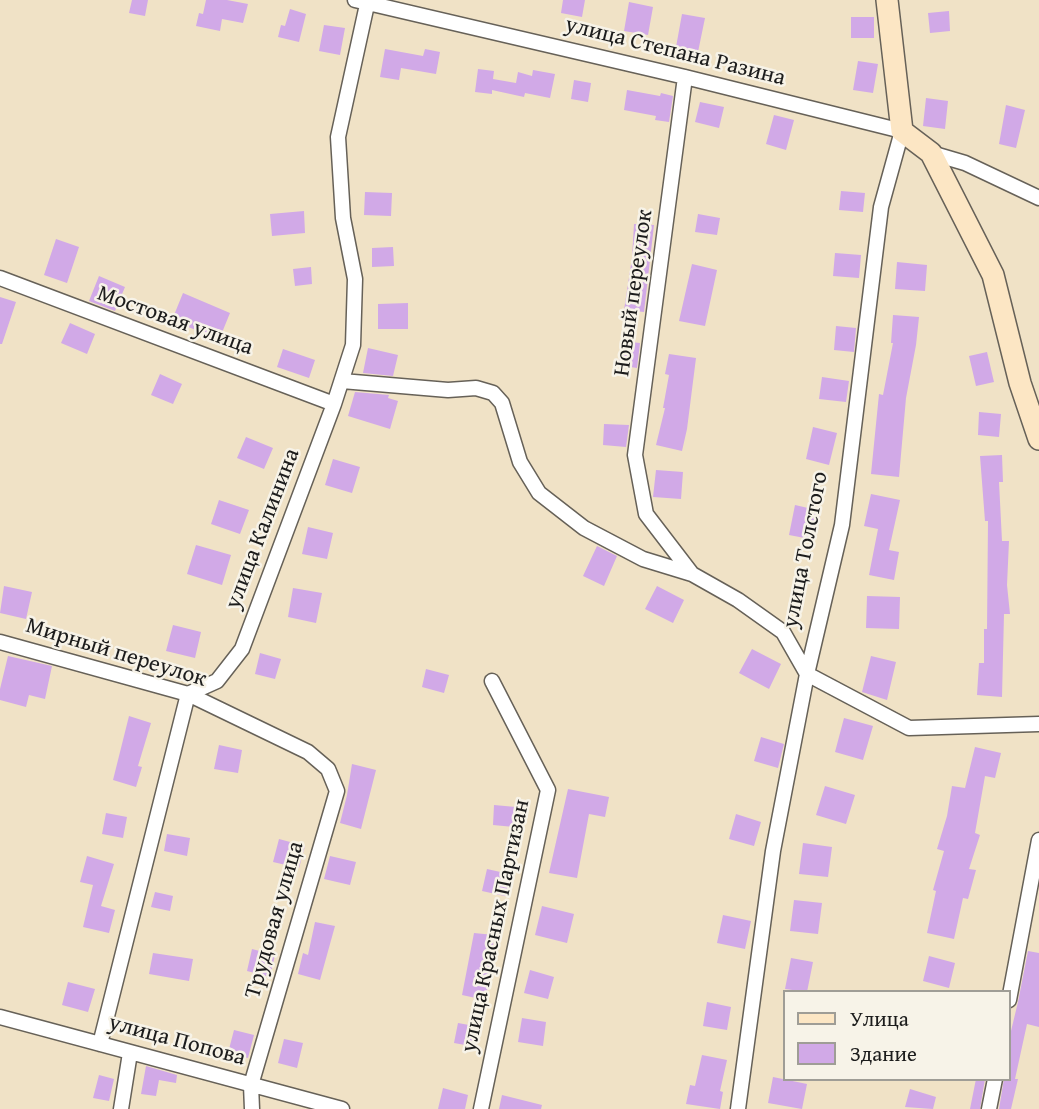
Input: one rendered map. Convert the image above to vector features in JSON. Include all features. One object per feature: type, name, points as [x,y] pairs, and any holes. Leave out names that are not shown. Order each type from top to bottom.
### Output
[{"type":"main road","name":"улица Толстого","points":[[887,0],[902,131]]},
{"type":"main road","points":[[902,131],[931,153],[993,275],[1020,383],[1039,439]]},
{"type":"street","name":"улица Степана Разина","points":[[363,1],[902,131]]},
{"type":"street","name":"улица Калинина","points":[[188,694],[217,681],[242,649],[334,404],[353,345],[355,279],[343,218],[338,138],[363,1]]},
{"type":"street","name":"Новый переулок","points":[[685,77],[635,455],[646,514],[692,574]]},
{"type":"street","name":"улица Толстого","points":[[738,1109],[773,852],[807,674],[842,525],[881,207],[902,131]]},
{"type":"street","points":[[931,153],[965,163],[1039,198]]},
{"type":"street","name":"Мостовая улица","points":[[0,278],[334,404]]},
{"type":"street","points":[[342,381],[448,390],[476,388],[493,393],[502,403],[520,462],[539,493],[584,528],[642,559],[692,574],[738,600],[783,632],[807,674],[909,729],[1039,724]]},
{"type":"street","name":"Мирный переулок","points":[[0,642],[188,694],[308,752],[328,769]]},
{"type":"street","name":"улица Красных Партизан","points":[[481,1109],[548,790],[492,681]]},
{"type":"street","points":[[100,1044],[188,694]]},
{"type":"street","name":"Трудовая улица","points":[[252,1109],[251,1085],[337,791],[328,769]]},
{"type":"street","points":[[1011,990],[1039,841]]},
{"type":"street","name":"улица Попова","points":[[0,1017],[342,1109]]},
{"type":"street","points":[[121,1109],[130,1053]]},
{"type":"street","points":[[989,1109],[995,1081]]},
{"type":"building","points":[[132,0],[148,0],[145,16],[129,13]]},
{"type":"building","points":[[206,0],[248,4],[243,23],[222,19],[220,31],[196,26],[199,13],[203,14]]},
{"type":"building","points":[[563,0],[585,0],[582,17],[561,13]]},
{"type":"building","points":[[629,2],[653,7],[648,35],[624,31]]},
{"type":"building","points":[[290,9],[306,14],[299,42],[278,37],[281,25],[285,26]]},
{"type":"building","points":[[949,11],[950,31],[930,33],[928,13]]},
{"type":"building","points":[[682,14],[705,18],[698,52],[676,47]]},
{"type":"building","points":[[851,17],[874,17],[874,38],[851,38]]},
{"type":"building","points":[[324,25],[345,28],[340,55],[319,51]]},
{"type":"building","points":[[385,49],[423,56],[425,49],[440,52],[436,74],[401,68],[399,80],[380,77]]},
{"type":"building","points":[[858,61],[878,64],[873,93],[853,90]]},
{"type":"building","points":[[478,69],[494,71],[493,79],[516,83],[518,72],[532,76],[533,70],[555,74],[550,98],[525,93],[524,97],[492,90],[492,94],[475,92]]},
{"type":"building","points":[[574,80],[591,83],[588,102],[571,99]]},
{"type":"building","points":[[627,90],[673,96],[669,122],[655,120],[656,116],[624,110]]},
{"type":"building","points":[[926,98],[948,101],[945,129],[923,126]]},
{"type":"building","points":[[700,102],[724,107],[719,128],[695,122]]},
{"type":"building","points":[[1006,105],[1025,110],[1016,148],[999,144]]},
{"type":"building","points":[[774,115],[794,120],[786,150],[766,144]]},
{"type":"building","points":[[841,191],[865,193],[863,212],[839,210]]},
{"type":"building","points":[[365,192],[392,193],[391,216],[364,215]]},
{"type":"building","points":[[304,211],[305,233],[272,236],[270,214]]},
{"type":"building","points":[[698,214],[720,218],[717,235],[695,232]]},
{"type":"building","points":[[634,224],[654,225],[644,312],[624,310]]},
{"type":"building","points":[[56,239],[79,247],[67,283],[44,275]]},
{"type":"building","points":[[393,247],[394,266],[372,267],[372,248]]},
{"type":"building","points":[[835,253],[861,255],[859,278],[833,276]]},
{"type":"building","points":[[897,262],[927,265],[925,291],[895,289]]},
{"type":"building","points":[[692,264],[717,270],[705,326],[679,321]]},
{"type":"building","points":[[311,267],[312,284],[295,286],[293,269]]},
{"type":"building","points":[[99,276],[125,287],[115,311],[89,301]]},
{"type":"building","points":[[183,293],[230,313],[219,340],[172,320]]},
{"type":"building","points":[[0,297],[16,302],[2,344],[0,344]]},
{"type":"building","points":[[408,303],[408,329],[378,329],[378,304]]},
{"type":"building","points":[[893,315],[919,317],[906,398],[899,477],[871,474],[879,394],[883,395],[893,343]]},
{"type":"building","points":[[70,323],[95,334],[87,354],[61,343]]},
{"type":"building","points":[[836,326],[856,328],[854,352],[834,350]]},
{"type":"building","points":[[622,341],[640,343],[637,368],[618,365]]},
{"type":"building","points":[[368,348],[398,355],[393,376],[363,373]]},
{"type":"building","points":[[283,349],[315,360],[309,378],[277,367]]},
{"type":"building","points":[[987,352],[994,382],[976,386],[969,356]]},
{"type":"building","points":[[669,354],[696,358],[682,451],[656,445],[665,408],[669,375],[665,374]]},
{"type":"building","points":[[160,374],[182,384],[173,404],[151,395]]},
{"type":"building","points":[[822,377],[849,381],[846,402],[819,399]]},
{"type":"building","points":[[355,392],[389,395],[388,398],[398,401],[390,429],[348,416]]},
{"type":"building","points":[[979,412],[1001,414],[999,437],[978,435]]},
{"type":"building","points":[[604,424],[629,425],[626,447],[603,445]]},
{"type":"building","points":[[813,427],[837,433],[829,465],[806,459]]},
{"type":"building","points":[[246,437],[273,448],[264,469],[237,458]]},
{"type":"building","points":[[1002,455],[1003,482],[999,482],[1002,541],[1009,541],[1007,585],[1010,614],[1004,614],[1002,697],[977,695],[979,663],[984,663],[984,629],[987,629],[988,521],[985,521],[980,456]]},
{"type":"building","points":[[333,459],[360,467],[352,493],[325,485]]},
{"type":"building","points":[[656,470],[683,472],[681,499],[653,497]]},
{"type":"building","points":[[871,494],[900,500],[889,550],[899,552],[894,580],[869,575],[878,529],[864,526]]},
{"type":"building","points":[[219,500],[249,510],[240,534],[211,524]]},
{"type":"building","points":[[795,505],[821,511],[815,540],[789,535]]},
{"type":"building","points":[[308,527],[333,533],[327,559],[302,554]]},
{"type":"building","points":[[196,545],[231,555],[222,585],[187,574]]},
{"type":"building","points":[[597,546],[617,556],[604,586],[583,576]]},
{"type":"building","points":[[4,586],[32,592],[26,619],[0,613]]},
{"type":"building","points":[[657,586],[684,600],[673,623],[645,609]]},
{"type":"building","points":[[293,588],[322,593],[316,623],[288,617]]},
{"type":"building","points":[[867,596],[900,597],[899,629],[866,628]]},
{"type":"building","points":[[173,625],[201,632],[195,658],[166,651]]},
{"type":"building","points":[[752,649],[781,664],[769,689],[739,673]]},
{"type":"building","points":[[260,653],[281,659],[275,679],[255,674]]},
{"type":"building","points":[[8,656],[52,666],[45,699],[29,695],[26,707],[0,700]]},
{"type":"building","points":[[871,656],[896,662],[887,700],[862,692]]},
{"type":"building","points":[[426,669],[449,675],[444,693],[422,687]]},
{"type":"building","points":[[129,716],[151,723],[138,766],[142,767],[136,787],[113,780]]},
{"type":"building","points":[[844,718],[873,726],[863,760],[835,752]]},
{"type":"building","points":[[761,737],[784,744],[778,768],[754,761]]},
{"type":"building","points":[[219,745],[242,750],[238,773],[214,769]]},
{"type":"building","points":[[975,747],[1001,753],[995,778],[985,776],[975,833],[980,835],[969,869],[976,870],[968,899],[963,898],[954,939],[927,933],[936,891],[933,890],[944,851],[937,849],[952,786],[965,788]]},
{"type":"building","points":[[352,764],[376,770],[361,829],[340,823]]},
{"type":"building","points":[[825,786],[855,795],[846,824],[816,815]]},
{"type":"building","points":[[568,789],[609,797],[605,817],[589,814],[577,878],[549,873]]},
{"type":"building","points":[[494,805],[516,807],[514,827],[493,825]]},
{"type":"building","points":[[106,813],[127,817],[123,838],[102,834]]},
{"type":"building","points":[[736,814],[761,822],[754,846],[729,839]]},
{"type":"building","points":[[167,834],[190,838],[187,856],[164,851]]},
{"type":"building","points":[[279,839],[305,846],[299,868],[273,862]]},
{"type":"building","points":[[803,843],[832,847],[828,877],[799,874]]},
{"type":"building","points":[[87,856],[114,864],[101,906],[115,910],[109,933],[83,927],[93,885],[80,882]]},
{"type":"building","points":[[330,856],[356,862],[350,885],[324,879]]},
{"type":"building","points":[[487,869],[514,875],[509,897],[482,891]]},
{"type":"building","points":[[155,892],[173,896],[170,911],[151,907]]},
{"type":"building","points":[[794,900],[822,903],[818,934],[790,931]]},
{"type":"building","points":[[542,906],[574,914],[567,943],[535,935]]},
{"type":"building","points":[[723,915],[751,921],[745,949],[717,943]]},
{"type":"building","points":[[315,922],[335,926],[320,980],[298,974],[303,953],[308,955]]},
{"type":"building","points":[[474,933],[494,935],[491,973],[485,1000],[462,995]]},
{"type":"building","points":[[252,949],[275,955],[270,977],[247,971]]},
{"type":"building","points":[[1028,951],[1039,953],[1039,1027],[1027,1024],[1011,1109],[999,1109],[1004,1081],[1011,1081],[1011,1031]]},
{"type":"building","points":[[153,953],[193,959],[189,981],[149,974]]},
{"type":"building","points":[[929,956],[955,963],[949,988],[923,981]]},
{"type":"building","points":[[791,958],[813,962],[807,990],[785,989]]},
{"type":"building","points":[[530,970],[554,977],[548,999],[524,993]]},
{"type":"building","points":[[68,982],[95,989],[88,1012],[62,1005]]},
{"type":"building","points":[[707,1002],[731,1007],[727,1030],[703,1026]]},
{"type":"building","points":[[522,1018],[546,1022],[543,1046],[518,1042]]},
{"type":"building","points":[[458,1023],[480,1027],[476,1047],[454,1043]]},
{"type":"building","points":[[234,1030],[254,1035],[248,1058],[228,1053]]},
{"type":"building","points":[[284,1039],[303,1043],[297,1068],[278,1063]]},
{"type":"building","points":[[702,1055],[727,1060],[720,1091],[723,1092],[720,1109],[686,1104],[690,1085],[695,1086]]},
{"type":"building","points":[[146,1066],[177,1075],[176,1083],[159,1080],[156,1096],[141,1094]]},
{"type":"building","points":[[99,1075],[114,1079],[109,1101],[93,1098]]},
{"type":"building","points":[[773,1077],[807,1084],[802,1109],[768,1103]]},
{"type":"building","points":[[976,1081],[985,1081],[980,1109],[970,1109]]},
{"type":"building","points":[[443,1088],[468,1095],[465,1109],[438,1109]]},
{"type":"building","points":[[910,1089],[936,1097],[933,1109],[905,1107]]},
{"type":"building","points":[[502,1095],[542,1105],[541,1109],[499,1109]]}]
